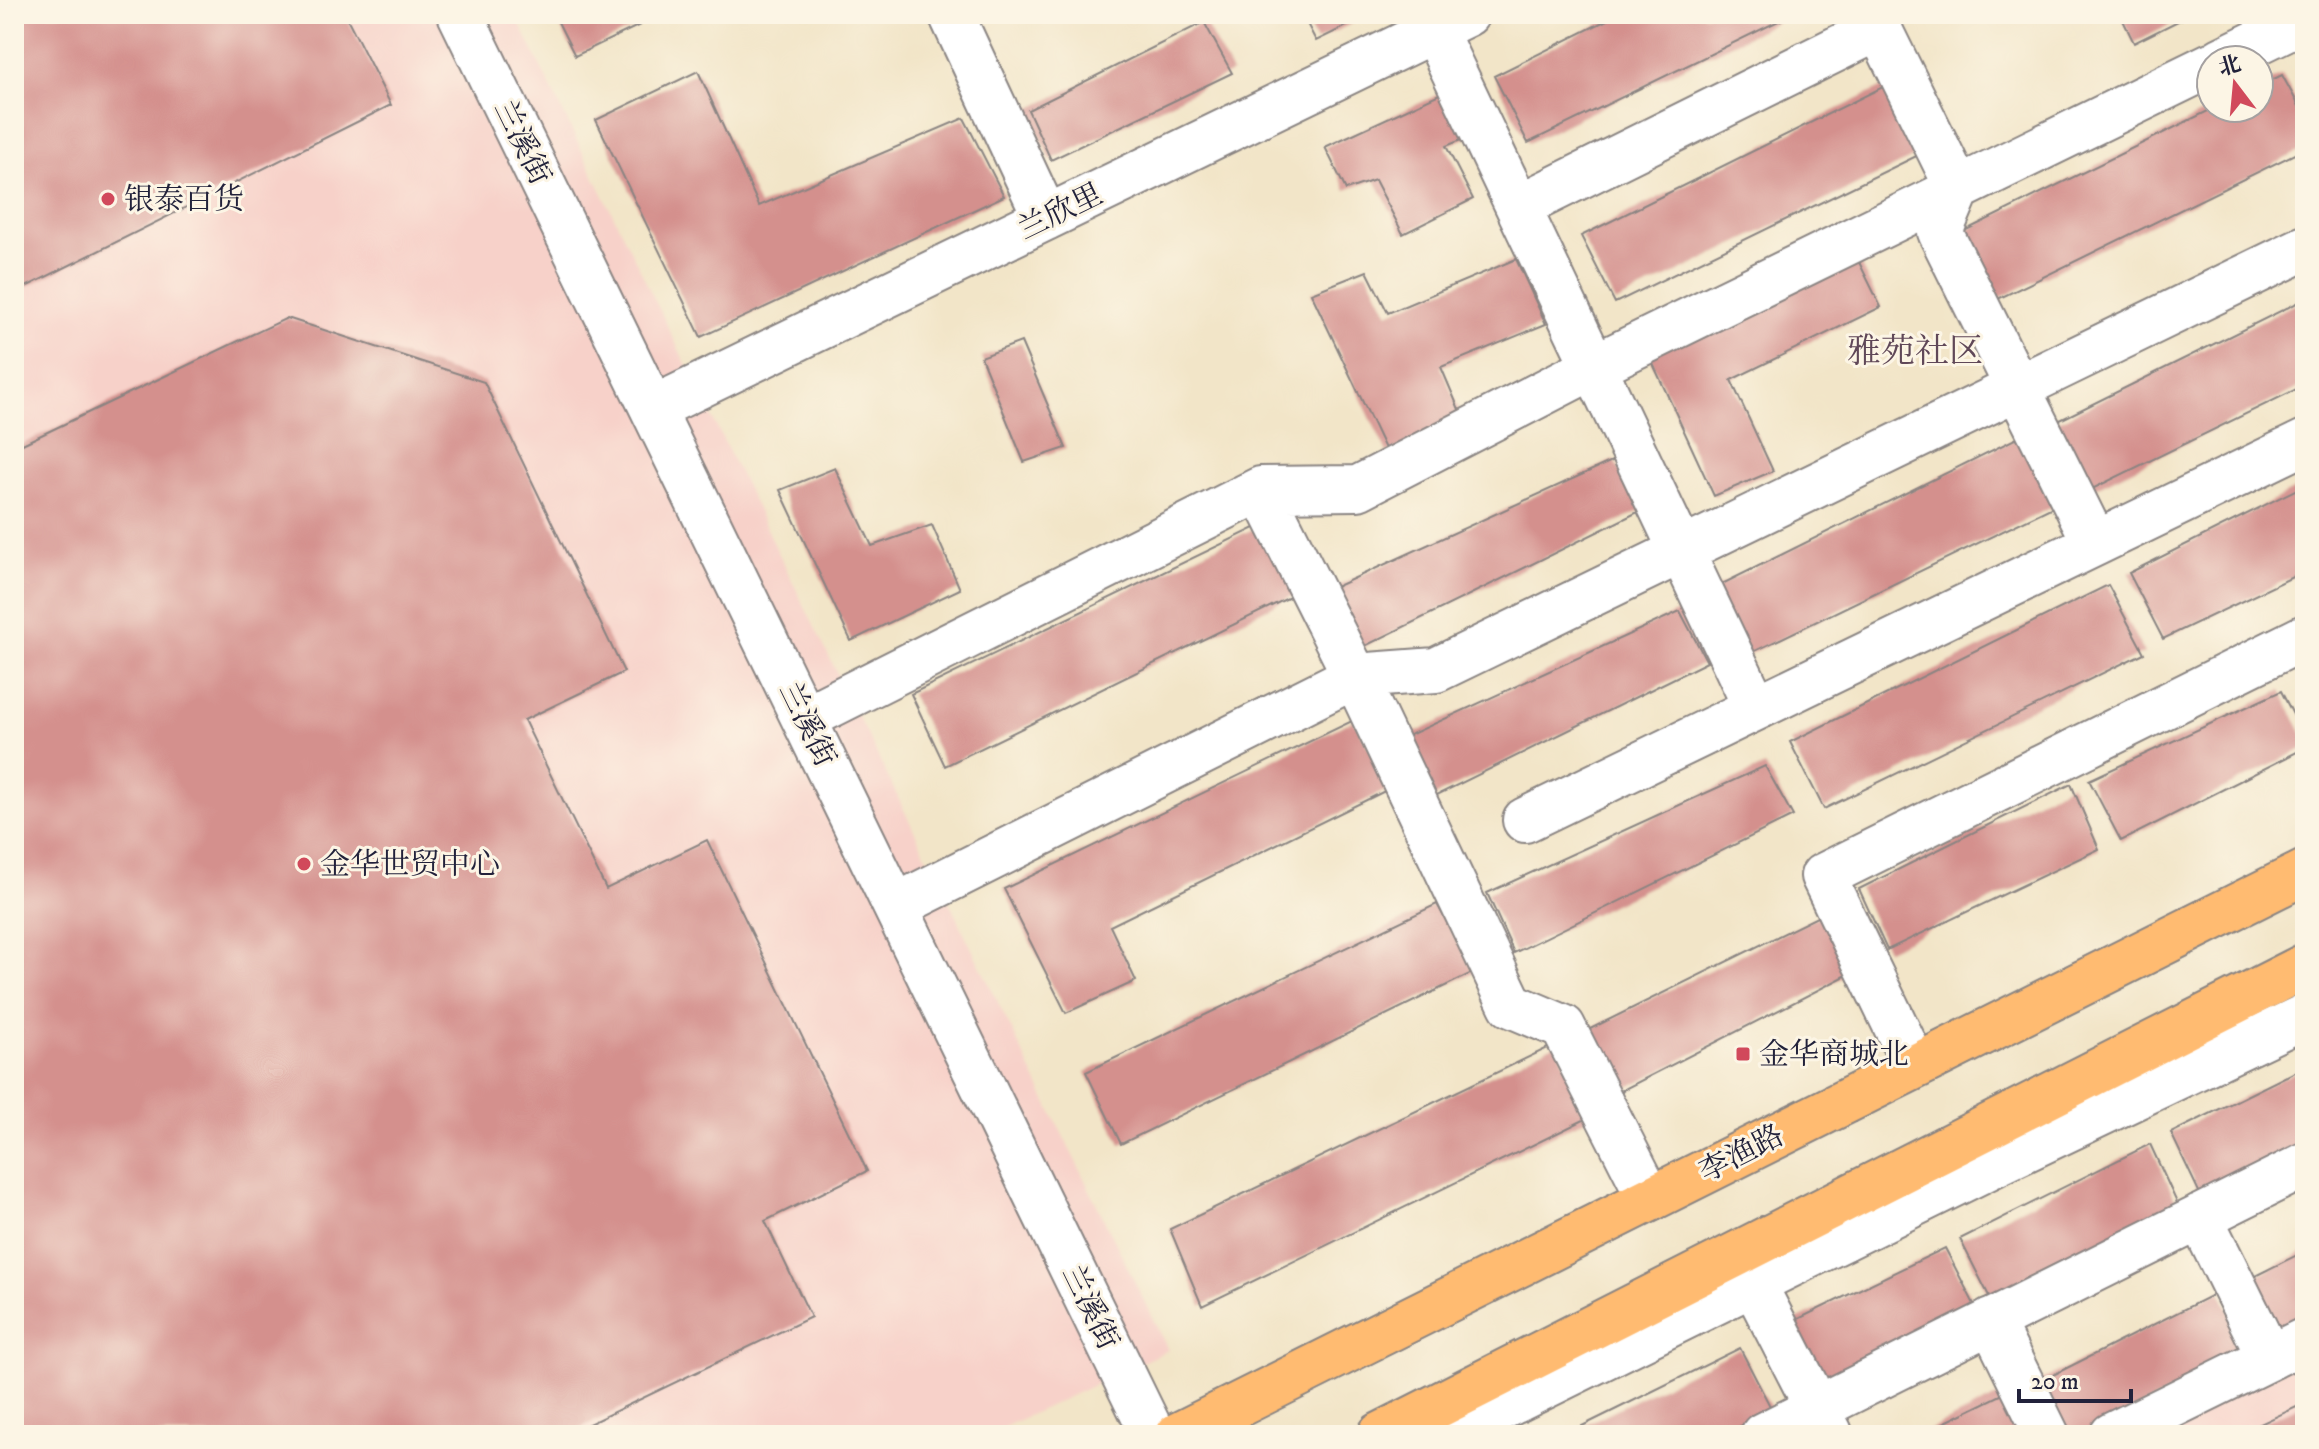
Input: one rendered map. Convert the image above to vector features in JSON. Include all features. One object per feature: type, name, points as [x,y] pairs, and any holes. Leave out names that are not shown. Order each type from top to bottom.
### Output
[{"type":"main road","name":"李渔路","points":[[1178,1435],[2305,872]]},
{"type":"main road","points":[[1380,1435],[1505,1406],[1746,1268],[2305,966]]},
{"type":"street","name":"兰溪街","points":[[460,14],[1153,1435]]},
{"type":"street","points":[[951,14],[1046,218]]},
{"type":"street","points":[[2254,44],[2305,19]]},
{"type":"street","points":[[1518,207],[1875,21],[1958,189],[1940,232],[2095,543]]},
{"type":"street","name":"兰欣里","points":[[654,408],[1450,22]]},
{"type":"street","points":[[1450,22],[1518,207],[1756,708]]},
{"type":"street","points":[[805,718],[1261,489],[1358,488],[1593,367],[2195,73]]},
{"type":"street","points":[[896,906],[1355,676],[1436,670],[2305,248]]},
{"type":"street","points":[[1525,820],[2305,442]]},
{"type":"street","points":[[1261,489],[1355,676],[1511,1005],[1563,1027],[1650,1199]]},
{"type":"street","points":[[1915,1066],[1823,876],[2305,637]]},
{"type":"street","points":[[1825,1421],[1746,1268],[2305,1016]]},
{"type":"street","points":[[1763,1435],[1825,1421],[1991,1321],[2305,1165]]},
{"type":"street","points":[[2112,1435],[2287,1348],[2200,1217]]},
{"type":"street","points":[[1991,1321],[2047,1435]]},
{"type":"street","points":[[1446,1435],[1505,1406]]},
{"type":"shaded area","points":[[14,14],[515,14],[1168,1350],[987,1435],[14,1435]]},
{"type":"shaded area","points":[[2305,1359],[2305,1435],[2150,1435]]},
{"type":"building","name":"银泰百货","points":[[14,14],[345,14],[391,105],[14,293]]},
{"type":"building","points":[[554,14],[663,14],[575,56]]},
{"type":"building","points":[[1302,14],[1371,14],[1316,41]]},
{"type":"building","points":[[1619,14],[1793,14],[1528,143],[1494,76]]},
{"type":"building","points":[[2120,14],[2192,14],[2134,43]]},
{"type":"building","points":[[1204,22],[1232,73],[1051,160],[1028,110]]},
{"type":"building","points":[[698,71],[759,206],[964,118],[1004,196],[701,337],[596,120]]},
{"type":"building","points":[[2282,75],[2305,117],[2305,149],[1998,299],[1964,231],[2195,117],[2195,124],[2275,124],[2275,78]]},
{"type":"building","points":[[1899,79],[1935,147],[1615,303],[1581,236]]},
{"type":"building","points":[[1450,89],[1471,136],[1446,146],[1473,199],[1403,234],[1375,180],[1346,190],[1325,147]]},
{"type":"building","points":[[1856,256],[1881,307],[1731,380],[1773,471],[1714,496],[1648,353]]},
{"type":"building","points":[[1516,259],[1546,324],[1441,367],[1464,421],[1387,453],[1311,293],[1367,271],[1388,313]]},
{"type":"building","points":[[2305,299],[2305,385],[2086,492],[2052,424]]},
{"type":"building","name":"金华世贸中心","points":[[287,318],[484,382],[624,672],[524,720],[606,889],[707,840],[867,1171],[765,1221],[811,1317],[566,1435],[14,1435],[14,448]]},
{"type":"building","points":[[1021,342],[1066,448],[1024,462],[981,357]]},
{"type":"building","points":[[2029,432],[2065,501],[1745,656],[1710,590]]},
{"type":"building","points":[[1614,460],[1642,510],[1363,647],[1335,587]]},
{"type":"building","points":[[835,468],[872,546],[932,525],[960,589],[851,641],[780,490]]},
{"type":"building","points":[[2305,485],[2305,571],[2163,639],[2129,573]]},
{"type":"building","points":[[1261,525],[1298,593],[945,766],[911,694]]},
{"type":"building","points":[[2108,585],[2144,653],[1824,809],[1790,742]]},
{"type":"building","points":[[1680,611],[1707,662],[1429,799],[1401,739]]},
{"type":"building","points":[[2281,691],[2305,738],[2305,748],[2121,841],[2089,780]]},
{"type":"building","points":[[1354,720],[1391,788],[1110,926],[1136,981],[1066,1013],[1004,889]]},
{"type":"building","points":[[1765,766],[1793,816],[1514,953],[1487,893]]},
{"type":"building","points":[[2071,784],[2099,849],[1887,950],[1859,889]]},
{"type":"building","points":[[1437,904],[1474,972],[1121,1144],[1086,1072]]},
{"type":"building","points":[[1819,916],[1851,973],[1617,1093],[1586,1031]]},
{"type":"building","points":[[1556,1044],[1590,1117],[1202,1306],[1170,1229]]},
{"type":"building","points":[[2305,1067],[2305,1142],[2200,1194],[2171,1133]]},
{"type":"building","points":[[2150,1144],[2178,1205],[1991,1300],[1960,1239]]},
{"type":"building","points":[[1945,1248],[1977,1310],[1822,1386],[1792,1322]]},
{"type":"building","points":[[2305,1251],[2305,1326],[2274,1341],[2245,1281]]},
{"type":"building","points":[[2220,1291],[2249,1352],[2086,1435],[2057,1435],[2031,1386]]},
{"type":"building","points":[[1740,1348],[1772,1410],[1723,1435],[1564,1435]]},
{"type":"building","points":[[2013,1389],[2037,1435],[1919,1435]]},
{"type":"building","points":[[2305,1403],[2305,1435],[2237,1435]]},
{"type":"place","name":"银泰百货","points":[[108,199]]},
{"type":"place","name":"金华世贸中心","points":[[304,864]]},
{"type":"place","name":"金华商城北","points":[[1743,1054]]},
{"type":"district","name":"雅苑社区","points":[[1915,350]]}]
